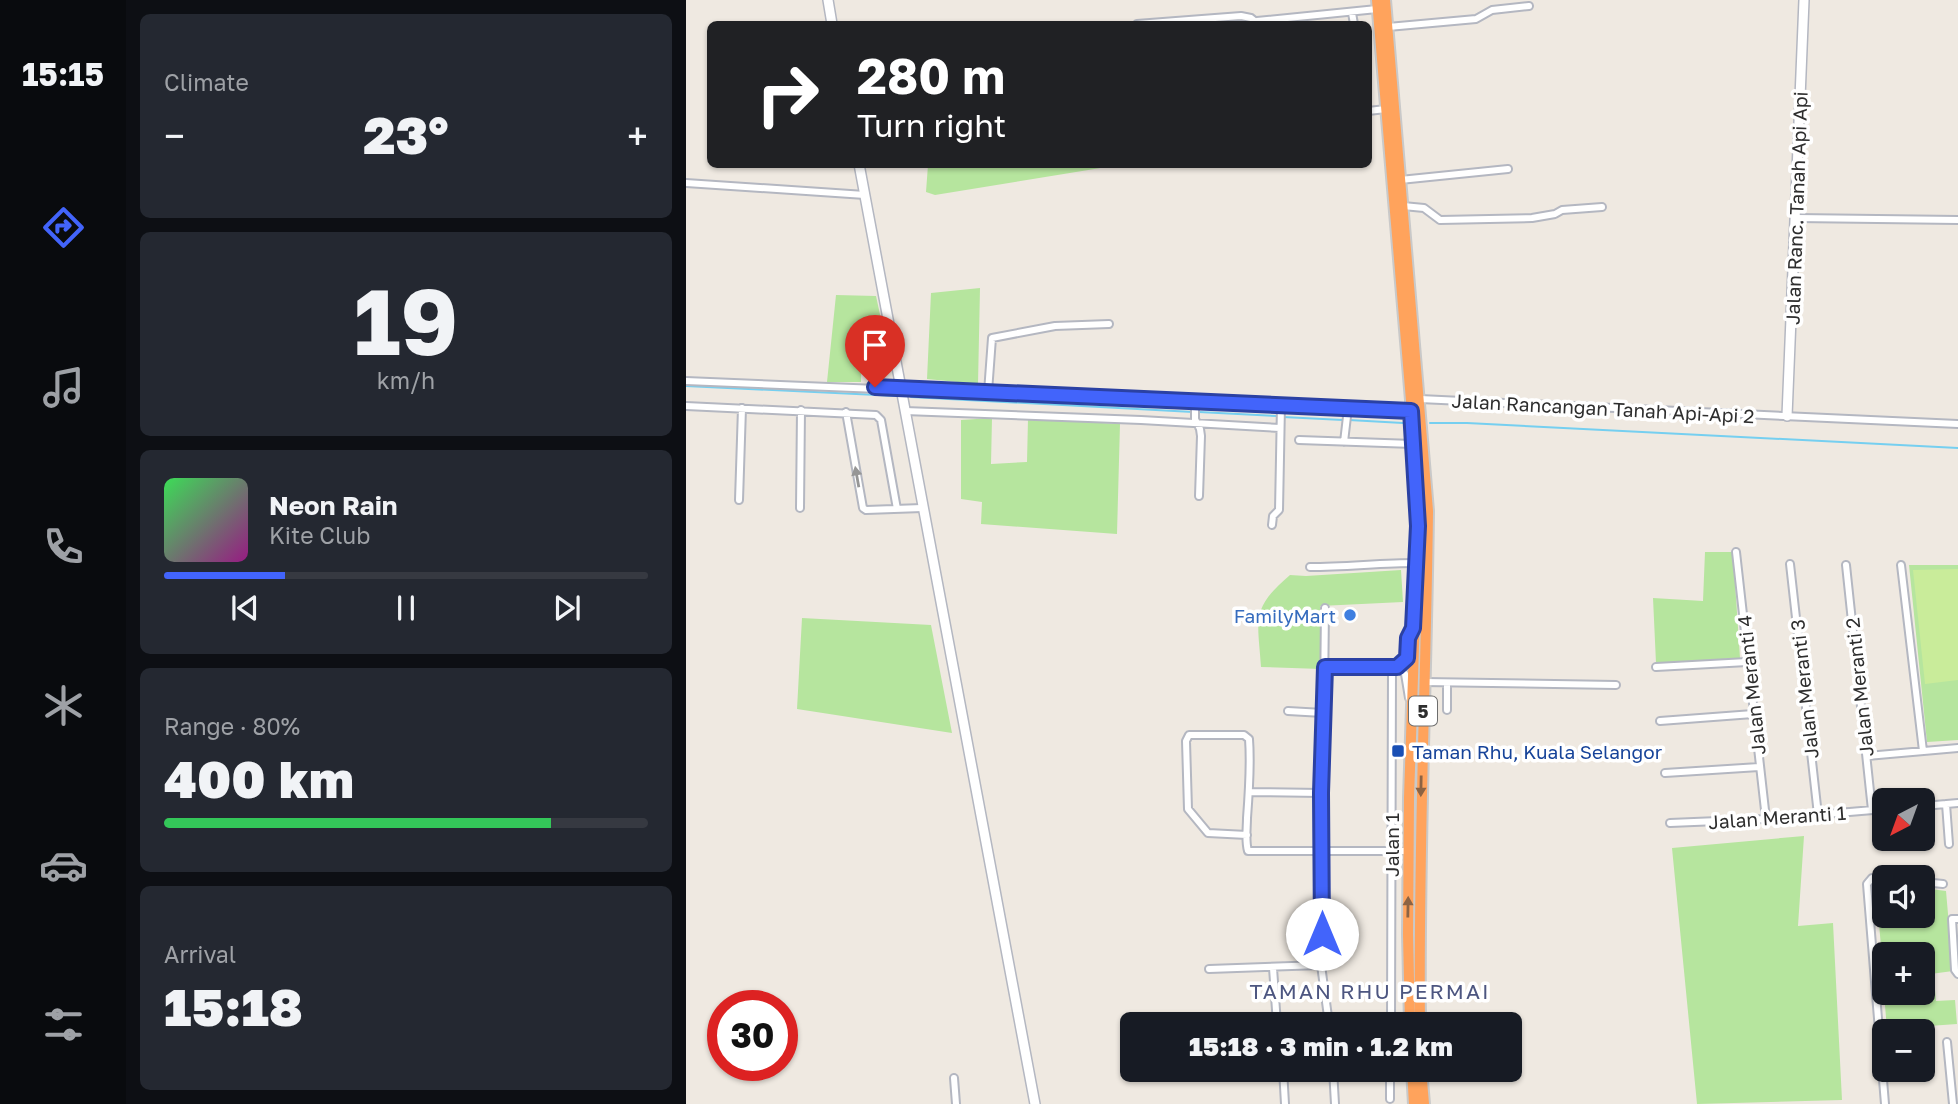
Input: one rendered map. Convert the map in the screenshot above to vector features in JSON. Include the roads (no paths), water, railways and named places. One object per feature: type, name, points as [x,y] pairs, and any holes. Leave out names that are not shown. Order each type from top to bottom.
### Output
[{"type":"highway","name":"5","points":[[1385,0],[1428,511],[1420,813],[1420,1012]]},
{"type":"highway","name":"5","points":[[1377,5],[1418,526],[1410,704],[1410,1012]]},
{"type":"highway","points":[[1413,1082],[1414,1104]]},
{"type":"highway","points":[[1421,1082],[1424,1104]]},
{"type":"street","points":[[828,0],[832,21]]},
{"type":"street","name":"Jalan Ranc. Tanah Api Api","points":[[1787,416],[1804,0]]},
{"type":"street","points":[[1275,21],[1353,13],[1377,5]]},
{"type":"street","points":[[1388,27],[1476,19],[1492,10],[1529,6]]},
{"type":"street","points":[[1353,13],[1354,21]]},
{"type":"street","points":[[1177,21],[1241,16],[1253,21]]},
{"type":"street","points":[[1372,111],[1386,109]]},
{"type":"street","points":[[860,168],[1035,1104]]},
{"type":"street","points":[[1400,180],[1508,169]]},
{"type":"street","points":[[686,183],[865,195]]},
{"type":"street","points":[[1403,206],[1425,208],[1439,220],[1532,218],[1562,210],[1602,207]]},
{"type":"street","points":[[1796,218],[1958,220]]},
{"type":"street","points":[[988,392],[992,338],[1055,326],[1109,324]]},
{"type":"street","points":[[686,381],[900,388],[1195,404],[1282,405],[1348,412],[1411,411]]},
{"type":"street","name":"Jalan Rancangan Tanah Api-Api 2","points":[[1420,400],[1958,424]]},
{"type":"street","points":[[1195,404],[1196,421],[1201,436],[1199,496]]},
{"type":"street","points":[[1272,525],[1273,516],[1279,510],[1282,405]]},
{"type":"street","points":[[686,406],[870,413],[879,417],[897,509]]},
{"type":"street","points":[[739,500],[742,408]]},
{"type":"street","points":[[800,508],[801,410]]},
{"type":"street","points":[[905,411],[1196,421],[1280,428]]},
{"type":"street","points":[[846,412],[863,508],[922,508]]},
{"type":"street","points":[[1344,442],[1348,412]]},
{"type":"street","points":[[1299,440],[1413,444]]},
{"type":"street","name":"Jalan Meranti 4","points":[[1736,552],[1766,819]]},
{"type":"street","points":[[1311,567],[1416,563]]},
{"type":"street","name":"Jalan Meranti 3","points":[[1790,564],[1818,815]]},
{"type":"street","name":"Jalan Meranti 2","points":[[1846,565],[1872,810]]},
{"type":"street","points":[[1901,565],[1923,751]]},
{"type":"street","points":[[1325,608],[1321,965],[1327,1012]]},
{"type":"street","points":[[1394,667],[1407,658],[1408,638],[1413,628]]},
{"type":"street","points":[[1656,667],[1747,662]]},
{"type":"street","points":[[1325,667],[1394,667],[1405,674],[1410,704]]},
{"type":"street","name":"Jalan 1","points":[[1391,1012],[1394,667]]},
{"type":"street","points":[[1424,682],[1616,685]]},
{"type":"street","points":[[1447,683],[1447,710]]},
{"type":"street","points":[[1288,711],[1323,713]]},
{"type":"street","points":[[1660,721],[1753,714]]},
{"type":"street","points":[[1247,835],[1208,833],[1188,809],[1186,741],[1192,735],[1248,737],[1249,792],[1247,835],[1246,848],[1251,852],[1408,851]]},
{"type":"street","points":[[1867,756],[1958,748]]},
{"type":"street","points":[[1665,774],[1759,766]]},
{"type":"street","points":[[1249,792],[1321,793]]},
{"type":"street","points":[[1936,805],[1958,803]]},
{"type":"street","points":[[1946,804],[1949,844]]},
{"type":"street","name":"Jalan Meranti 1","points":[[1670,823],[1675,825],[1872,810]]},
{"type":"street","points":[[1872,878],[1867,884],[1885,1104]]},
{"type":"street","points":[[1935,883],[1943,884]]},
{"type":"street","points":[[1958,919],[1952,919],[1955,970],[1958,974]]},
{"type":"street","points":[[1391,934],[1408,934]]},
{"type":"street","points":[[1209,970],[1321,965]]},
{"type":"street","points":[[1273,968],[1276,1012]]},
{"type":"street","points":[[1947,1042],[1953,1104]]},
{"type":"street","points":[[954,1078],[956,1104]]},
{"type":"street","points":[[1284,1082],[1285,1104]]},
{"type":"street","points":[[1334,1082],[1335,1104]]},
{"type":"street","points":[[1390,1082],[1390,1099]]},
{"type":"waterway","points":[[686,386],[898,396]]},
{"type":"waterway","points":[[911,397],[1193,412]]},
{"type":"waterway","points":[[1199,412],[1277,416]]},
{"type":"waterway","points":[[1283,417],[1343,420]]},
{"type":"waterway","points":[[1349,420],[1403,423]]},
{"type":"waterway","points":[[1430,423],[1958,448]]},
{"type":"place","name":"FamilyMart","points":[[1350,615]]},
{"type":"place","name":"Taman Rhu, Kuala Selangor","points":[[1398,751]]},
{"type":"district","name":"TAMAN RHU PERMAI","points":[[1370,991]]}]
